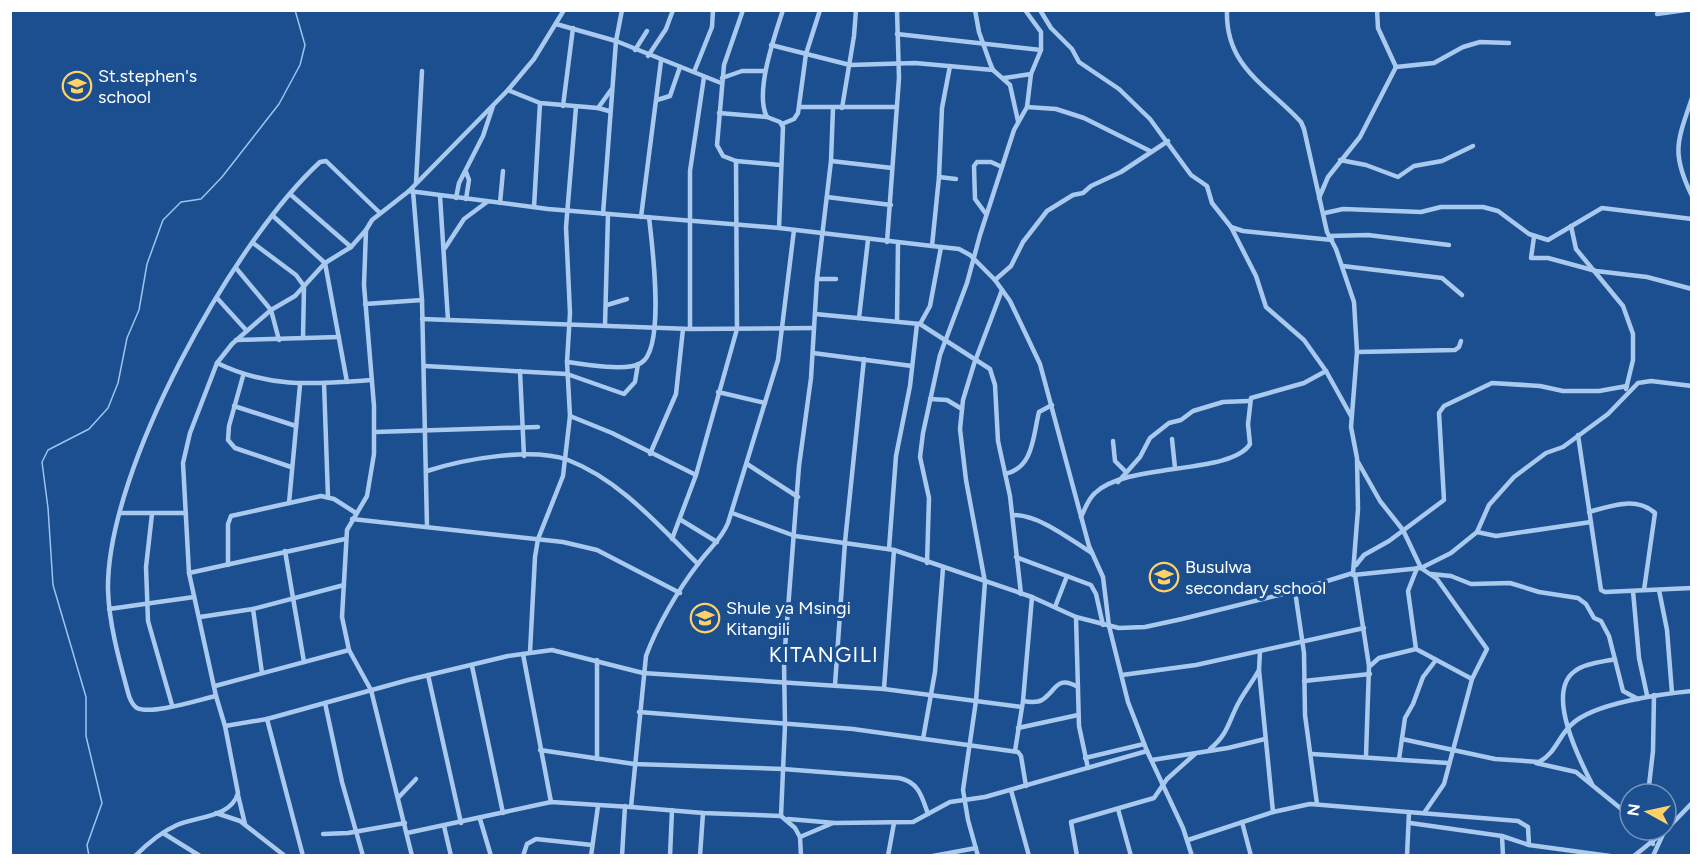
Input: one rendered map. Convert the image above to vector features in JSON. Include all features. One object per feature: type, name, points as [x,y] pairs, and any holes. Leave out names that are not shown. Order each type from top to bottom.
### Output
[{"type":"street","points":[[245,824],[225,726],[216,696],[189,573],[183,463],[190,433],[217,363],[246,330],[271,310],[295,296],[325,263],[351,248],[380,213],[411,191],[416,183],[508,90],[534,59],[564,10]]},
{"type":"street","points":[[605,326],[609,111],[616,41],[622,10]]},
{"type":"street","points":[[648,56],[666,30],[673,10]]},
{"type":"street","points":[[694,72],[712,27],[713,10]]},
{"type":"street","points":[[742,10],[728,49],[722,80],[717,138],[720,152],[736,161],[780,165]]},
{"type":"street","points":[[767,117],[764,108],[765,71],[783,10]]},
{"type":"street","points":[[719,114],[767,117],[782,124],[794,119],[800,107],[806,54],[820,10]]},
{"type":"street","points":[[842,108],[850,65],[856,10]]},
{"type":"street","points":[[887,242],[899,63],[897,10]]},
{"type":"street","points":[[975,10],[982,44],[993,70]]},
{"type":"street","points":[[1040,10],[1051,28],[1072,49],[1079,62],[1119,89],[1168,141],[1191,175],[1207,186],[1212,203],[1231,227],[1256,276],[1266,307],[1304,340],[1326,371],[1352,418]]},
{"type":"street","points":[[1227,10],[1227,33],[1235,54],[1261,84],[1301,122],[1330,238],[1343,266],[1354,302],[1357,352],[1352,418],[1357,458],[1355,567]]},
{"type":"street","points":[[1377,10],[1378,28],[1396,67]]},
{"type":"street","points":[[1657,14],[1686,10]]},
{"type":"street","points":[[927,563],[929,498],[920,453],[938,363],[1002,167],[1018,121],[1027,107],[1031,74],[1041,50],[1041,32],[1024,11]]},
{"type":"street","points":[[556,24],[616,41],[704,77],[722,80],[742,72],[765,71]]},
{"type":"street","points":[[563,106],[573,28]]},
{"type":"street","points":[[635,50],[647,31]]},
{"type":"street","points":[[897,34],[1041,50]]},
{"type":"street","points":[[1396,67],[1434,63],[1463,47],[1480,42],[1509,43]]},
{"type":"street","points":[[771,45],[850,65],[899,63],[993,70],[1010,85],[1018,121]]},
{"type":"street","points":[[640,217],[661,61]]},
{"type":"street","points":[[932,246],[939,177],[942,108],[950,66]]},
{"type":"street","points":[[1319,198],[1328,177],[1360,137],[1396,67]]},
{"type":"street","points":[[657,100],[670,96],[680,68]]},
{"type":"street","points":[[416,183],[422,71]]},
{"type":"street","points":[[1004,78],[1031,74]]},
{"type":"street","points":[[690,329],[691,159],[704,77]]},
{"type":"street","points":[[598,108],[613,87]]},
{"type":"street","points":[[508,90],[540,103],[609,111]]},
{"type":"street","points":[[1692,98],[1680,135],[1677,162],[1692,196]]},
{"type":"street","points":[[534,207],[540,103]]},
{"type":"street","points":[[456,198],[459,183],[486,129],[493,105]]},
{"type":"street","points":[[531,652],[535,557],[538,539],[556,496],[567,460],[570,416],[567,362],[570,325],[567,211],[576,107]]},
{"type":"street","points":[[800,107],[897,107]]},
{"type":"street","points":[[1027,107],[1056,110],[1084,118],[1150,151]]},
{"type":"street","points":[[781,816],[785,725],[784,683],[800,447],[813,353],[821,234],[831,161],[833,108]]},
{"type":"street","points":[[780,228],[782,124]]},
{"type":"street","points":[[995,280],[1011,266],[1023,242],[1047,211],[1073,195],[1082,193],[1090,186],[1128,168],[1168,141]]},
{"type":"street","points":[[1340,160],[1366,165],[1398,177],[1414,166],[1442,161],[1473,146]]},
{"type":"street","points":[[216,696],[145,710],[133,705],[109,609],[109,570],[120,513],[132,470],[173,375],[236,268],[290,194],[324,160],[380,213]]},
{"type":"street","points":[[672,539],[696,475],[736,329],[736,161]]},
{"type":"street","points":[[831,161],[892,168]]},
{"type":"street","points":[[986,214],[974,197],[974,166],[977,162],[987,162],[1002,167]]},
{"type":"street","points":[[500,203],[503,171]]},
{"type":"street","points":[[466,172],[469,180],[466,199]]},
{"type":"street","points":[[939,177],[956,178]]},
{"type":"street","points":[[411,191],[567,211],[780,228],[963,250],[995,280],[1037,354],[1081,517],[1104,583],[1106,626]]},
{"type":"street","points":[[411,191],[422,300],[427,527]]},
{"type":"street","points":[[290,194],[351,248]]},
{"type":"street","points":[[440,196],[448,320]]},
{"type":"street","points":[[827,197],[891,205]]},
{"type":"street","points":[[444,250],[464,219],[487,202]]},
{"type":"street","points":[[1325,213],[1343,209],[1421,212],[1441,207],[1483,207],[1505,214],[1534,237],[1551,240],[1571,226],[1605,208],[1692,219]]},
{"type":"street","points":[[273,216],[325,263],[347,382]]},
{"type":"street","points":[[567,362],[621,366],[638,364],[648,355],[655,327],[654,269],[649,217]]},
{"type":"street","points":[[1571,226],[1576,249],[1596,271],[1609,292],[1623,306],[1633,334],[1633,360],[1625,394]]},
{"type":"street","points":[[1231,227],[1265,234],[1330,238],[1368,235],[1449,245]]},
{"type":"street","points":[[366,230],[365,304],[375,432],[369,486],[364,503],[352,519],[345,539],[343,630],[349,650],[371,690],[412,855]]},
{"type":"street","points":[[622,855],[643,673],[652,639],[698,564],[717,542],[732,513],[774,377],[783,327],[794,230]]},
{"type":"street","points":[[1534,237],[1530,257],[1548,258],[1596,271],[1647,277],[1692,289]]},
{"type":"street","points":[[859,318],[868,240]]},
{"type":"street","points":[[253,243],[296,275],[304,286],[303,338]]},
{"type":"street","points":[[897,321],[898,243]]},
{"type":"street","points":[[884,689],[896,456],[919,324],[930,306],[941,247]]},
{"type":"street","points":[[1343,266],[1442,278],[1462,295]]},
{"type":"street","points":[[236,268],[271,310],[279,340]]},
{"type":"street","points":[[817,279],[836,279]]},
{"type":"street","points":[[978,855],[963,800],[976,701],[985,582],[963,461],[960,429],[962,409],[975,358],[1002,290]]},
{"type":"street","points":[[218,298],[246,330]]},
{"type":"street","points":[[607,305],[627,299]]},
{"type":"street","points":[[365,304],[422,300]]},
{"type":"street","points":[[815,314],[919,324],[947,339],[975,358],[993,374],[998,441],[1013,515],[1021,594]]},
{"type":"street","points":[[422,320],[683,329],[814,328]]},
{"type":"street","points":[[650,454],[676,394],[683,329]]},
{"type":"street","points":[[236,340],[339,337]]},
{"type":"street","points":[[1357,352],[1455,350],[1460,347],[1461,341]]},
{"type":"street","points":[[813,353],[912,366]]},
{"type":"street","points":[[835,685],[845,542],[864,359]]},
{"type":"street","points":[[217,363],[243,376],[300,384],[372,381]]},
{"type":"street","points":[[425,366],[567,374],[624,394],[635,382],[638,364]]},
{"type":"street","points":[[520,371],[524,456]]},
{"type":"street","points":[[1118,482],[1140,457],[1150,438],[1169,423],[1181,420],[1193,411],[1223,402],[1249,401],[1259,394],[1304,383],[1326,371]]},
{"type":"street","points":[[243,376],[228,432],[230,444],[291,467]]},
{"type":"street","points":[[732,513],[795,536],[892,550],[1032,597],[1076,617],[1106,626],[1145,627],[1352,575],[1419,568],[1462,547],[1477,531],[1489,505],[1514,477],[1545,453],[1563,447],[1608,414],[1638,383],[1646,381],[1692,386]]},
{"type":"street","points":[[324,383],[328,497]]},
{"type":"street","points":[[1366,756],[1370,666],[1352,575],[1364,555],[1442,502],[1445,497],[1439,413],[1444,406],[1492,383],[1540,386],[1563,391],[1599,391],[1627,386]]},
{"type":"street","points":[[289,503],[300,384]]},
{"type":"street","points":[[718,392],[765,403]]},
{"type":"street","points":[[930,399],[947,400],[962,409]]},
{"type":"street","points":[[1081,517],[1093,494],[1118,482],[1175,468],[1220,461],[1247,449],[1250,444],[1249,401]]},
{"type":"street","points":[[1005,474],[1019,469],[1034,443],[1039,412],[1052,405]]},
{"type":"street","points":[[234,406],[296,426]]},
{"type":"street","points":[[570,416],[612,433],[696,475]]},
{"type":"street","points":[[375,432],[523,426],[538,428]]},
{"type":"street","points":[[1578,435],[1601,590],[1692,588]]},
{"type":"street","points":[[1172,439],[1175,468]]},
{"type":"street","points":[[1113,441],[1115,461],[1126,472]]},
{"type":"street","points":[[427,471],[495,456],[567,460],[621,491],[698,564]]},
{"type":"street","points":[[1357,458],[1380,501],[1402,530],[1419,568],[1431,574],[1451,576],[1471,584],[1510,583],[1539,592],[1578,598],[1586,604],[1592,616],[1601,621],[1610,636],[1623,691],[1638,699]]},
{"type":"street","points":[[747,464],[798,497]]},
{"type":"street","points":[[228,565],[229,517],[314,497],[328,497],[356,513]]},
{"type":"street","points":[[1589,512],[1623,503],[1648,508],[1655,513],[1644,590]]},
{"type":"street","points":[[120,513],[186,513]]},
{"type":"street","points":[[152,514],[146,567],[147,603],[151,635],[172,705]]},
{"type":"street","points":[[1013,515],[1029,517],[1092,553]]},
{"type":"street","points":[[352,519],[538,539],[597,550],[680,593]]},
{"type":"street","points":[[681,520],[717,542]]},
{"type":"street","points":[[1477,531],[1496,536],[1591,522]]},
{"type":"street","points":[[189,573],[345,539]]},
{"type":"street","points":[[285,551],[304,662]]},
{"type":"street","points":[[1016,557],[1094,588],[1144,744],[1164,784],[1192,855]]},
{"type":"street","points":[[923,739],[932,695],[943,568]]},
{"type":"street","points":[[1416,649],[1408,591],[1419,568]]},
{"type":"street","points":[[1424,813],[1442,791],[1472,679],[1487,649],[1431,574]]},
{"type":"street","points":[[1055,607],[1067,576]]},
{"type":"street","points":[[200,617],[253,609],[344,585]]},
{"type":"street","points":[[1659,590],[1667,630],[1672,693]]},
{"type":"street","points":[[1295,591],[1301,640],[1305,716],[1312,754],[1317,804]]},
{"type":"street","points":[[1633,591],[1640,658],[1647,695]]},
{"type":"street","points":[[109,609],[194,597]]},
{"type":"street","points":[[1015,751],[1023,704],[1032,597]]},
{"type":"street","points":[[253,609],[262,673]]},
{"type":"street","points":[[1076,617],[1078,715],[1088,768]]},
{"type":"street","points":[[1122,675],[1168,670],[1364,628]]},
{"type":"street","points":[[1370,666],[1379,658],[1416,649],[1472,679]]},
{"type":"street","points":[[215,686],[349,650]]},
{"type":"street","points":[[225,726],[267,719],[428,675],[531,652],[560,651],[643,673],[884,689],[976,701],[1023,704],[1041,701],[1062,683],[1071,683],[1078,687]]},
{"type":"street","points":[[1260,651],[1259,670],[1273,812]]},
{"type":"street","points":[[522,654],[551,802]]},
{"type":"street","points":[[822,659],[837,660]]},
{"type":"street","points":[[1592,784],[1573,746],[1563,691],[1568,678],[1581,667],[1615,659]]},
{"type":"street","points":[[597,660],[597,759]]},
{"type":"street","points":[[1399,759],[1405,717],[1413,704],[1423,677],[1436,660]]},
{"type":"street","points":[[472,666],[503,813]]},
{"type":"street","points":[[1210,749],[1229,728],[1240,700],[1259,670]]},
{"type":"street","points":[[1304,681],[1370,674]]},
{"type":"street","points":[[428,675],[461,823]]},
{"type":"street","points":[[1534,762],[1549,754],[1568,728],[1584,716],[1647,695],[1692,691]]},
{"type":"street","points":[[1649,782],[1653,751],[1654,695]]},
{"type":"street","points":[[325,703],[363,855]]},
{"type":"street","points":[[639,712],[869,730],[970,747],[1015,751],[1022,756],[1026,786]]},
{"type":"street","points":[[1018,728],[1078,715]]},
{"type":"street","points":[[267,719],[303,855]]},
{"type":"street","points":[[1152,760],[1195,754],[1210,749],[1228,748],[1265,739]]},
{"type":"street","points":[[1402,740],[1495,759],[1534,762],[1576,772],[1618,806]]},
{"type":"street","points":[[1085,758],[1144,744]]},
{"type":"street","points":[[540,750],[634,764],[783,769],[908,780],[920,793],[928,814]]},
{"type":"street","points":[[407,833],[551,802],[781,816],[788,819],[835,823],[912,822],[950,802],[1011,790],[1147,751]]},
{"type":"street","points":[[1077,855],[1071,822],[1154,798],[1164,784],[1195,754]]},
{"type":"street","points":[[1312,754],[1448,763]]},
{"type":"street","points":[[398,798],[416,779]]},
{"type":"street","points":[[1011,790],[1029,855]]},
{"type":"street","points":[[135,855],[163,832],[179,824],[216,813],[232,804],[238,793]]},
{"type":"street","points":[[1678,818],[1692,803]]},
{"type":"street","points":[[1188,840],[1273,812],[1317,804],[1522,822],[1528,828],[1529,845]]},
{"type":"street","points":[[591,855],[598,806]]},
{"type":"street","points":[[1118,809],[1131,855]]},
{"type":"street","points":[[672,810],[670,855],[678,855]]},
{"type":"street","points":[[1407,855],[1409,812]]},
{"type":"street","points":[[216,813],[245,824],[285,855]]},
{"type":"street","points":[[700,855],[703,813]]},
{"type":"street","points":[[480,819],[490,855]]},
{"type":"street","points":[[788,819],[800,837],[801,855]]},
{"type":"street","points":[[1242,822],[1251,855]]},
{"type":"street","points":[[323,834],[356,832],[405,823]]},
{"type":"street","points":[[800,837],[835,823]]},
{"type":"street","points":[[888,855],[894,823]]},
{"type":"street","points":[[1410,823],[1502,836],[1529,845],[1610,855]]},
{"type":"street","points":[[444,826],[451,855]]},
{"type":"street","points":[[163,832],[200,855]]},
{"type":"street","points":[[1502,836],[1503,855]]},
{"type":"street","points":[[523,855],[528,844],[536,839],[592,845]]},
{"type":"street","points":[[1634,855],[1652,842],[1655,848]]},
{"type":"street","points":[[1653,855],[1659,842]]},
{"type":"street","points":[[933,855],[976,848]]},
{"type":"waterway","points":[[89,856],[87,845],[102,803],[86,736],[86,697],[53,585],[48,508],[42,462],[48,450],[89,429],[108,408],[118,383],[127,338],[139,310],[147,264],[163,220],[181,202],[201,199],[222,177],[279,104],[300,65],[305,45],[295,10]]},
{"type":"place","name":"St.stephen's school","points":[[77,86]]},
{"type":"place","name":"Busulwa secondary school","points":[[1164,577]]},
{"type":"place","name":"Shule ya Msingi Kitangili","points":[[705,618]]},
{"type":"district","name":"KITANGILI","points":[[824,654]]}]
